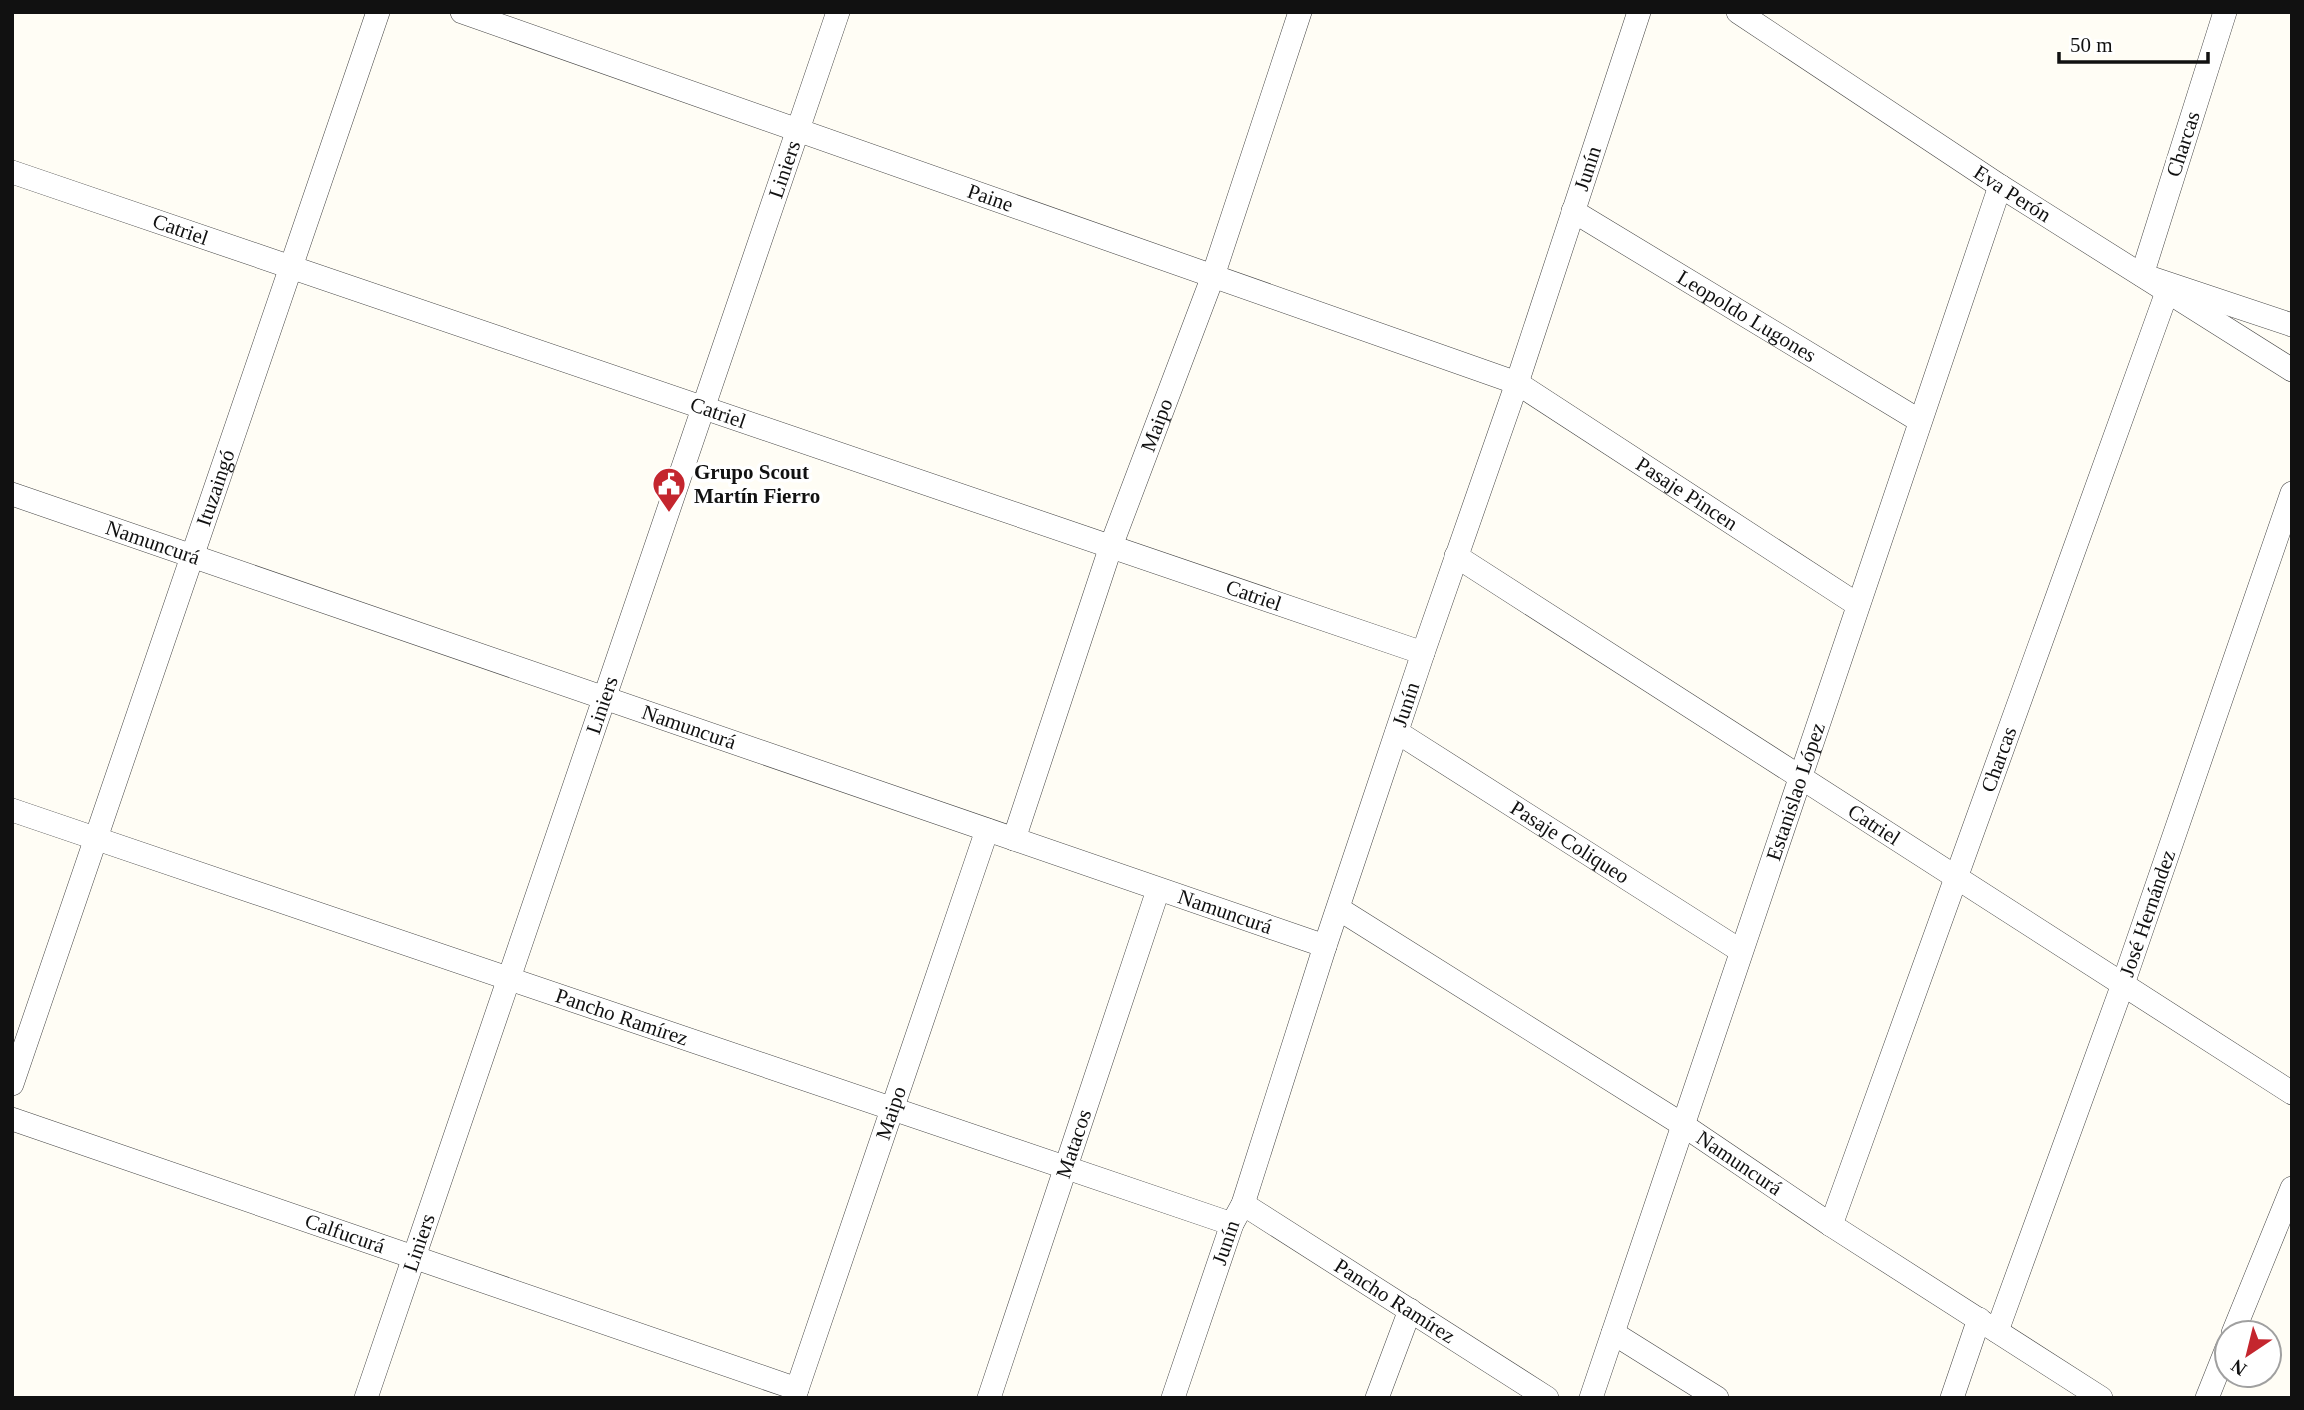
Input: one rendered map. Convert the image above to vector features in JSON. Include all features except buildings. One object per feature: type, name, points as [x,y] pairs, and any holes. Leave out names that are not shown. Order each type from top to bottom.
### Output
[{"type":"street","name":"Ituzaingó","points":[[12,1084],[378,12]]},
{"type":"street","name":"Paine","points":[[462,12],[1517,383]]},
{"type":"street","name":"Liniers","points":[[366,1398],[838,12]]},
{"type":"street","name":"Maipo","points":[[1013,839],[1111,546],[1213,276],[1300,12]]},
{"type":"street","name":"Junín","points":[[1173,1398],[1238,1214],[1325,946],[1517,383],[1639,12]]},
{"type":"street","name":"Eva Perón","points":[[1738,12],[1761,19],[2000,186],[2292,370]]},
{"type":"street","name":"Charcas","points":[[2141,275],[2225,12]]},
{"type":"street","name":"Catriel","points":[[12,172],[1423,653]]},
{"type":"street","name":"Estanislao López","points":[[1591,1398],[2000,186]]},
{"type":"street","name":"Leopoldo Lugones","points":[[1573,211],[1920,421]]},
{"type":"street","points":[[2141,275],[2292,325]]},
{"type":"street","name":"Charcas","points":[[1831,1225],[2167,292]]},
{"type":"street","name":"Pasaje Pincen","points":[[1517,383],[1858,605]]},
{"type":"street","name":"José Hernández","points":[[1952,1398],[1988,1325],[2123,984],[2292,493]]},
{"type":"street","name":"Namuncurá","points":[[12,494],[1325,946]]},
{"type":"street","name":"Catriel","points":[[1456,556],[2292,1093]]},
{"type":"street","name":"Pasaje Coliqueo","points":[[1397,732],[1741,951]]},
{"type":"street","name":"Pancho Ramírez","points":[[12,810],[892,1109],[1065,1166],[1238,1214],[1410,1310],[1547,1398]]},
{"type":"street","name":"Maipo","points":[[795,1393],[987,830]]},
{"type":"street","name":"Matacos","points":[[989,1398],[1158,890]]},
{"type":"street","name":"Namuncurá","points":[[1339,909],[1683,1125],[1831,1225],[2101,1398]]},
{"type":"street","name":"Calfucurá","points":[[12,1119],[414,1257],[795,1393]]},
{"type":"street","points":[[2239,1319],[2292,1188]]},
{"type":"street","points":[[1377,1398],[1410,1310]]},
{"type":"street","points":[[1612,1333],[1717,1398]]},
{"type":"place","name":"Grupo Scout Martín Fierro","points":[[669,514]]}]
